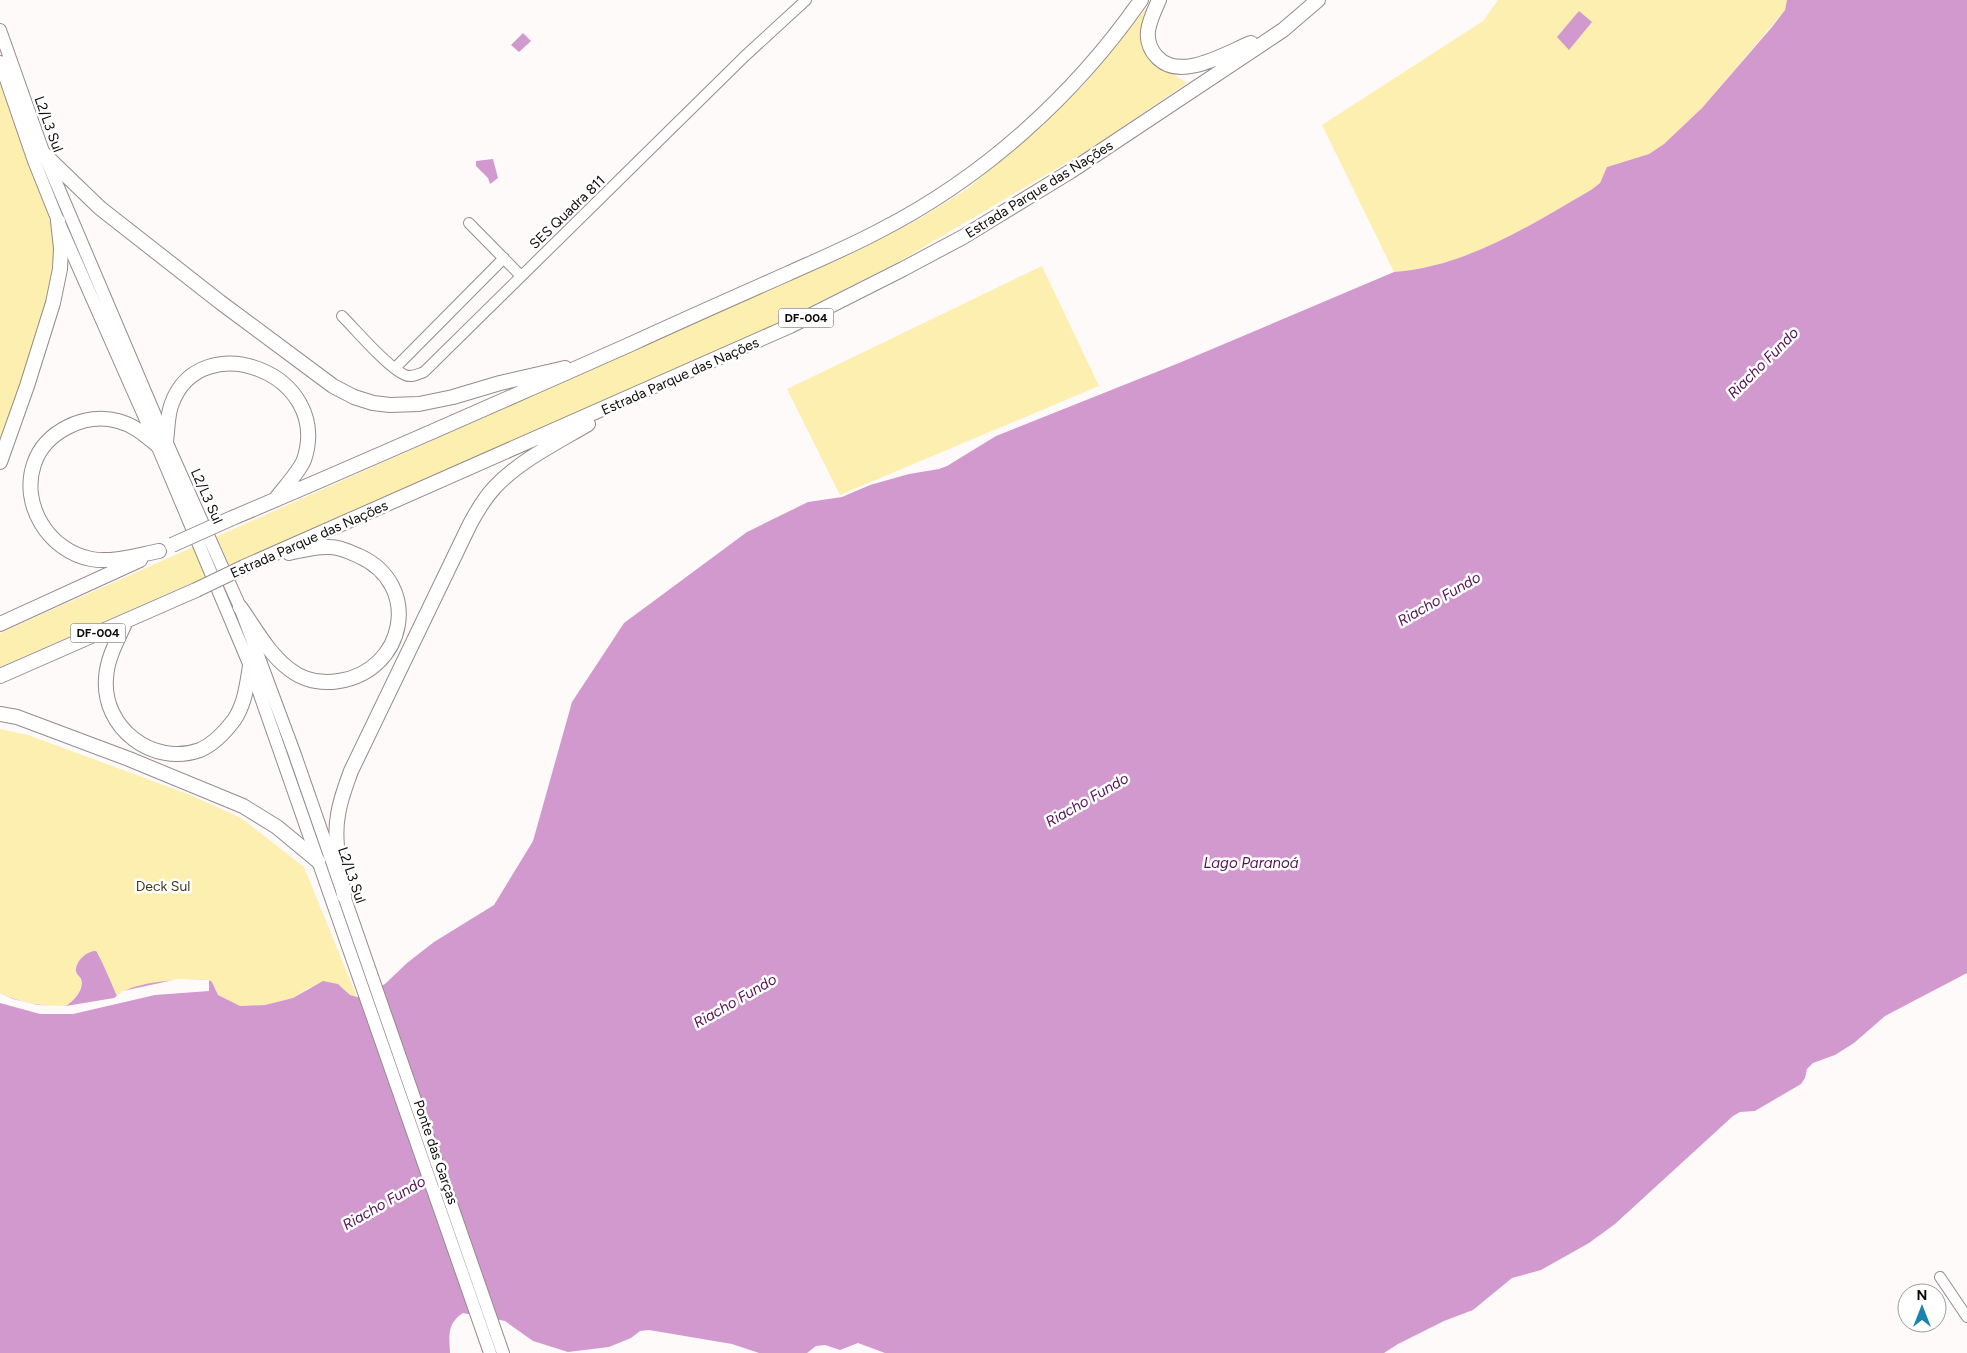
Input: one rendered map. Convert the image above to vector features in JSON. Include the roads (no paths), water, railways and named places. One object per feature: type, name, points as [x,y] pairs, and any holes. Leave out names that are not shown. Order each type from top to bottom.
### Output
[{"type":"highway","points":[[0,624],[230,519],[586,364],[880,231],[943,194],[991,160],[1030,127],[1116,34],[1141,0]]},
{"type":"highway","points":[[1159,0],[1148,26],[1147,40],[1151,51],[1160,60],[1172,66],[1182,68],[1198,65],[1283,30]]},
{"type":"highway","name":"Estrada Parque das Nações","points":[[0,676],[196,590],[248,565],[635,396],[790,326],[903,269],[963,237],[1071,171],[1283,30],[1318,0]]},
{"type":"highway","points":[[44,154],[89,199],[130,232],[333,386],[354,397],[373,403],[390,405],[419,404],[453,397],[546,371],[586,364]]},
{"type":"highway","points":[[0,462],[27,386],[53,303],[61,248],[58,221]]},
{"type":"highway","points":[[159,551],[106,560],[92,559],[71,553],[61,546],[45,529],[36,512],[31,492],[33,471],[39,453],[53,437],[72,425],[93,419],[118,421],[162,443],[172,404],[177,392],[184,383],[202,370],[214,366],[242,365],[262,370],[276,377],[290,390],[301,405],[308,431],[304,461],[273,501]]},
{"type":"highway","points":[[344,896],[337,836],[337,817],[343,794],[351,771],[474,517],[494,488],[516,469],[635,396]]},
{"type":"highway","points":[[240,606],[271,652],[290,670],[310,681],[327,683],[353,678],[376,665],[393,641],[399,623],[400,606],[395,589],[383,572],[368,560],[348,551],[332,547],[313,548],[248,565]]},
{"type":"highway","points":[[126,621],[110,658],[106,679],[107,692],[116,720],[123,730],[144,747],[162,752],[182,754],[202,749],[210,744],[228,726],[240,708],[250,666]]},
{"type":"highway","points":[[0,714],[17,717],[128,759],[242,806],[277,827],[318,861]]},
{"type":"main road","name":"L2/L3 Sul","points":[[0,30],[44,154],[162,443],[250,666],[354,962]]},
{"type":"main road","name":"L2/L3 Sul","points":[[0,62],[34,161],[58,221],[240,606],[374,979]]},
{"type":"main road","name":"Ponte das Garças","points":[[354,962],[490,1353]]},
{"type":"main road","name":"Ponte das Garças","points":[[374,979],[503,1353]]},
{"type":"street","name":"SES Quadra 811","points":[[342,316],[377,353],[406,376],[413,376],[424,372],[745,56],[806,0]]},
{"type":"street","points":[[469,222],[521,276]]},
{"type":"street","points":[[395,368],[504,258]]},
{"type":"street","points":[[1940,1277],[1967,1317]]},
{"type":"water","name":"Lago Paranoá","points":[[1787,0],[1967,0],[1967,973],[1885,1016],[1854,1043],[1835,1055],[1813,1063],[1807,1069],[1801,1084],[1755,1111],[1740,1112],[1733,1116],[1615,1224],[1589,1243],[1541,1270],[1512,1278],[1473,1310],[1444,1321],[1384,1353],[885,1353],[858,1343],[840,1350],[825,1345],[816,1346],[807,1353],[759,1353],[732,1344],[649,1330],[640,1331],[631,1338],[609,1347],[568,1352],[533,1341],[505,1321],[463,1313],[454,1321],[450,1330],[450,1353],[0,1353],[0,993],[32,1004],[66,1006],[80,991],[82,983],[76,970],[77,965],[86,954],[93,951],[96,951],[117,996],[125,991],[148,984],[175,980],[209,980],[212,982],[218,995],[240,1006],[265,1005],[293,998],[323,981],[338,984],[350,995],[357,997],[385,984],[407,963],[434,942],[494,905],[533,841],[572,702],[624,623],[747,532],[808,502],[842,497],[870,485],[947,466],[996,436],[1179,363],[1394,272],[1446,262],[1472,253],[1521,230],[1591,190],[1600,183],[1607,167],[1649,154],[1664,144],[1702,108],[1772,27],[1785,10]]},
{"type":"water","points":[[1579,11],[1592,22],[1569,50],[1557,37]]},
{"type":"water","points":[[523,33],[531,41],[519,52],[511,45]]},
{"type":"water","points":[[493,159],[498,178],[490,184],[488,178],[476,166],[476,161]]},
{"type":"water label","name":"Riacho Fundo","points":[[1763,363]]},
{"type":"water label","name":"Riacho Fundo","points":[[1439,599]]},
{"type":"water label","name":"Riacho Fundo","points":[[1087,800]]},
{"type":"water label","name":"Riacho Fundo","points":[[735,1001]]},
{"type":"water label","name":"Riacho Fundo","points":[[384,1203]]},
{"type":"park label","name":"Deck Sul","points":[[163,886]]}]
